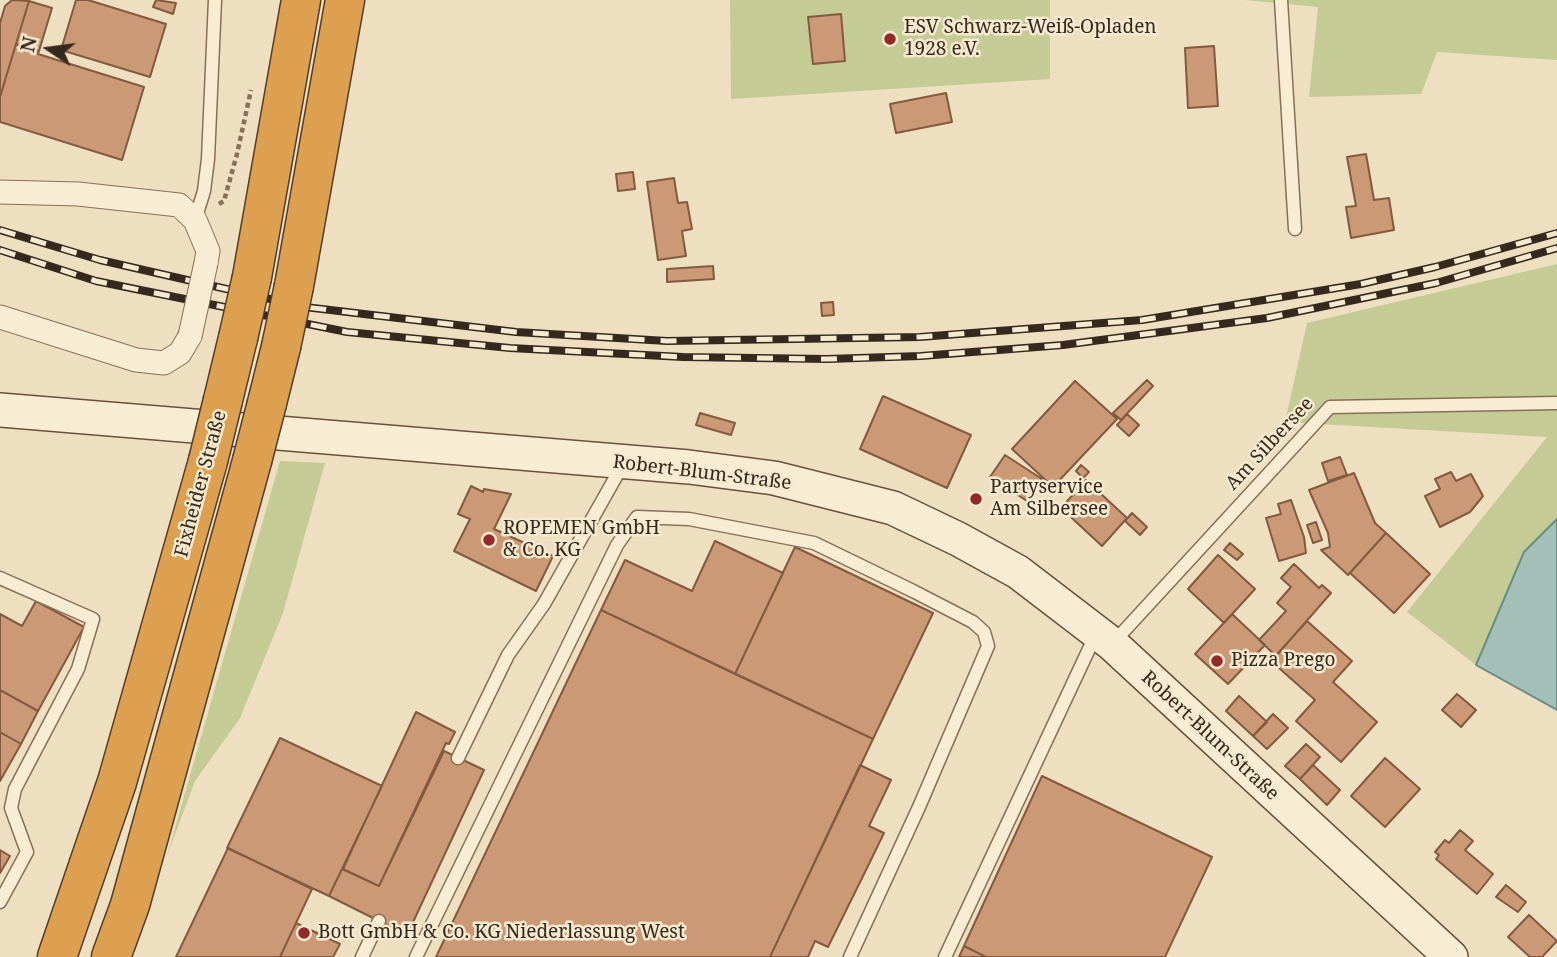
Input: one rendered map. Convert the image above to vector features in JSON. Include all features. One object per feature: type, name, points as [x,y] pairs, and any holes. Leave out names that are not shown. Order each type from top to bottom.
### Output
[{"type":"highway","name":"Fixheider Straße","points":[[57,957],[117,782],[208,461],[252,277],[301,0]]},
{"type":"highway","points":[[111,957],[130,905],[281,347],[295,286],[345,0]]},
{"type":"main road","name":"Robert-Blum-Straße","points":[[0,410],[624,462],[774,478],[892,508],[958,539],[1017,572],[1105,638],[1451,957]]},
{"type":"street","points":[[0,192],[78,194],[179,205],[195,220],[208,251],[190,336],[180,353],[164,363],[136,359],[0,317]]},
{"type":"lane","points":[[195,220],[204,191],[208,159],[215,0]]},
{"type":"lane","points":[[1281,0],[1295,229]]},
{"type":"lane","name":"Am Silbersee","points":[[945,957],[1105,638],[1330,407],[1557,404]]},
{"type":"lane","points":[[458,758],[508,655],[544,604],[624,462]]},
{"type":"lane","points":[[416,957],[617,545],[637,517],[690,519],[814,543],[914,591],[973,622],[984,632],[988,646],[919,807],[850,957]]},
{"type":"lane","points":[[0,578],[93,619],[78,669],[15,789],[11,807],[27,852],[0,902]]},
{"type":"lane","points":[[362,957],[379,921]]},
{"type":"path","points":[[195,220],[224,201],[253,77]]},
{"type":"green space","name":"ESV Schwarz-Weiß-Opladen 1928 e.V.","points":[[730,0],[1050,0],[1050,79],[731,99]]},
{"type":"green space","points":[[1245,0],[1557,0],[1557,60],[1437,52],[1421,94],[1309,97],[1318,7]]},
{"type":"green space","points":[[1557,264],[1557,519],[1524,552],[1476,665],[1407,612],[1547,437],[1285,422],[1307,323]]},
{"type":"green space","points":[[280,461],[325,463],[283,613],[240,718],[195,781],[167,856]]},
{"type":"water","points":[[1557,519],[1557,710],[1476,665],[1524,552]]},
{"type":"building","points":[[12,0],[29,1],[0,97],[0,23],[5,6]]},
{"type":"building","points":[[76,0],[88,0],[166,24],[150,77],[61,50]]},
{"type":"building","points":[[156,0],[176,3],[173,14],[153,7]]},
{"type":"building","points":[[29,1],[52,8],[39,51],[16,44]]},
{"type":"building","points":[[841,14],[845,61],[813,64],[808,17]]},
{"type":"building","points":[[16,44],[39,51],[38,54],[144,87],[122,160],[0,122],[0,97]]},
{"type":"building","points":[[1214,46],[1218,106],[1188,108],[1185,48]]},
{"type":"building","points":[[946,93],[952,122],[896,133],[890,104]]},
{"type":"building","points":[[1366,154],[1374,200],[1389,198],[1394,230],[1351,238],[1346,207],[1356,206],[1347,157]]},
{"type":"building","points":[[633,172],[635,189],[618,191],[616,174]]},
{"type":"building","points":[[674,178],[678,203],[687,202],[692,229],[682,231],[686,256],[658,260],[647,182]]},
{"type":"building","points":[[713,266],[714,279],[667,282],[667,269]]},
{"type":"building","points":[[833,302],[834,315],[822,316],[821,303]]},
{"type":"building","points":[[1147,380],[1153,386],[1121,420],[1113,413]]},
{"type":"building","points":[[1075,381],[1117,419],[1053,487],[1012,449]]},
{"type":"building","points":[[883,396],[971,435],[947,488],[860,449]]},
{"type":"building","points":[[700,413],[735,423],[731,435],[696,425]]},
{"type":"building","points":[[1127,414],[1139,425],[1129,436],[1117,425]]},
{"type":"building","points":[[1005,455],[1042,479],[1027,501],[990,477]]},
{"type":"building","points":[[1340,457],[1347,475],[1328,481],[1322,463]]},
{"type":"building","points":[[1081,465],[1089,472],[1083,478],[1076,471]]},
{"type":"building","points":[[1451,472],[1456,481],[1471,474],[1483,496],[1470,512],[1440,527],[1425,496],[1440,489],[1435,479]]},
{"type":"building","points":[[1354,473],[1375,523],[1386,533],[1348,575],[1321,550],[1330,547],[1328,533],[1309,490]]},
{"type":"building","points":[[1086,480],[1127,518],[1102,546],[1061,508]]},
{"type":"building","name":"ROPEMEN GmbH & Co. KG","points":[[471,486],[483,492],[484,489],[511,494],[494,529],[553,556],[536,591],[454,551],[470,519],[458,514]]},
{"type":"building","points":[[1291,500],[1304,537],[1306,553],[1279,561],[1266,518],[1281,514],[1278,504]]},
{"type":"building","points":[[1132,513],[1147,527],[1140,535],[1125,521]]},
{"type":"building","points":[[1316,522],[1322,540],[1313,543],[1307,525]]},
{"type":"building","points":[[1386,533],[1430,574],[1394,613],[1350,573]]},
{"type":"building","points":[[715,541],[783,573],[735,674],[601,610],[625,560],[692,591]]},
{"type":"building","points":[[1230,543],[1243,554],[1237,560],[1224,550]]},
{"type":"building","points":[[795,547],[933,613],[873,739],[735,674]]},
{"type":"building","points":[[1218,555],[1255,589],[1224,623],[1188,589]]},
{"type":"building","points":[[1294,564],[1319,588],[1322,585],[1331,593],[1276,656],[1259,640],[1286,611],[1277,603],[1291,587],[1281,578]]},
{"type":"building","points":[[36,601],[84,627],[38,711],[0,690],[0,614],[22,626]]},
{"type":"building","points":[[601,610],[873,739],[770,957],[436,957]]},
{"type":"building","points":[[1232,614],[1265,645],[1228,684],[1195,654]]},
{"type":"building","points":[[1307,621],[1352,661],[1333,682],[1377,722],[1341,762],[1296,721],[1315,700],[1271,661]]},
{"type":"building","points":[[0,690],[38,711],[21,744],[0,732]]},
{"type":"building","points":[[1457,694],[1476,710],[1461,727],[1442,710]]},
{"type":"building","points":[[1239,696],[1267,722],[1253,736],[1226,711]]},
{"type":"building","points":[[416,712],[455,732],[449,744],[446,743],[379,886],[343,869]]},
{"type":"building","points":[[1273,714],[1288,728],[1267,749],[1253,736]]},
{"type":"building","points":[[0,732],[21,744],[0,781]]},
{"type":"building","points":[[280,738],[382,786],[329,896],[227,848]]},
{"type":"building","points":[[1306,744],[1320,757],[1300,779],[1285,766]]},
{"type":"building","points":[[444,751],[484,770],[407,935],[329,896],[342,869],[379,886]]},
{"type":"building","points":[[1385,758],[1420,789],[1385,827],[1351,796]]},
{"type":"building","points":[[860,765],[891,780],[869,826],[884,833],[828,947],[815,941],[808,957],[770,957]]},
{"type":"building","points":[[1313,765],[1340,790],[1327,805],[1300,779]]},
{"type":"building","points":[[1042,776],[1212,857],[1165,957],[986,957],[964,946]]},
{"type":"building","points":[[1460,830],[1473,841],[1465,850],[1493,874],[1477,894],[1436,859],[1439,855],[1435,852],[1445,840],[1449,843]]},
{"type":"building","points":[[228,848],[312,889],[280,957],[176,957]]},
{"type":"building","points":[[0,850],[10,856],[0,873]]},
{"type":"building","points":[[1506,885],[1526,902],[1518,912],[1496,897]]},
{"type":"building","points":[[1529,915],[1557,941],[1542,957],[1530,957],[1508,937]]},
{"type":"building","name":"Bott GmbH & Co. KG Niederlassung West","points":[[296,923],[340,944],[333,957],[280,957]]},
{"type":"building","points":[[964,946],[986,957],[959,957]]},
{"type":"railway","points":[[0,230],[100,260],[305,307],[516,332],[667,341],[920,337],[1142,320],[1361,284],[1435,267],[1557,233]]},
{"type":"railway","points":[[0,250],[96,281],[347,332],[510,348],[683,357],[827,359],[921,356],[1063,345],[1267,318],[1436,283],[1557,248]]},
{"type":"place","name":"ESV Schwarz-Weiß-Opladen 1928 e.V.","points":[[890,39]]},
{"type":"place","name":"Partyservice Am Silbersee","points":[[976,499]]},
{"type":"place","name":"ROPEMEN GmbH & Co. KG","points":[[489,540]]},
{"type":"place","name":"Pizza Prego","points":[[1217,661]]},
{"type":"place","name":"Bott GmbH & Co. KG Niederlassung West","points":[[304,933]]}]
